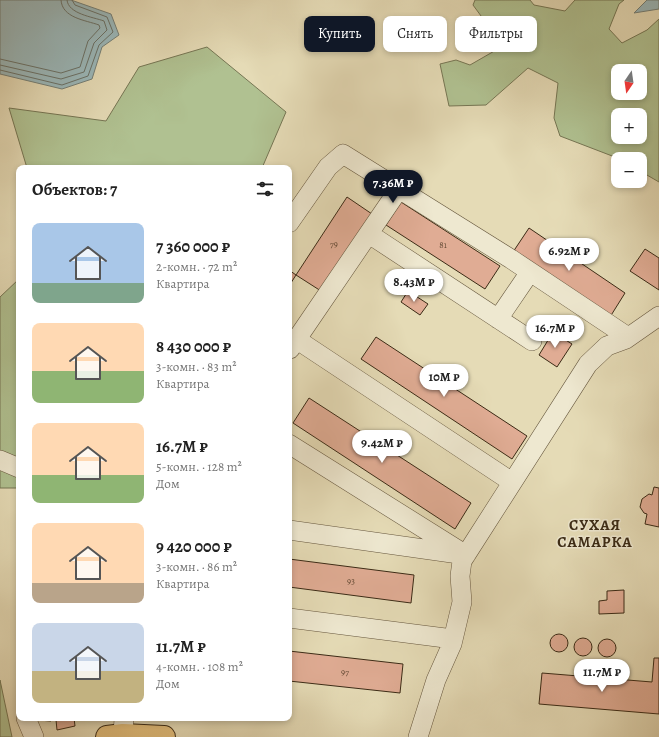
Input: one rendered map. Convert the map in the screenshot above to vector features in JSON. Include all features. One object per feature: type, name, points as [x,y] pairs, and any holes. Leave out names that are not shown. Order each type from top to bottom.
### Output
[{"type":"main road","points":[[118,730],[164,737]]},
{"type":"street","points":[[292,219],[328,167],[343,154],[511,259],[628,337]]},
{"type":"street","points":[[399,190],[293,344],[512,482]]},
{"type":"street","points":[[368,234],[532,341]]},
{"type":"street","points":[[498,319],[530,272]]},
{"type":"street","points":[[418,737],[436,680],[453,639],[462,602],[460,576],[462,561],[588,364],[607,346],[628,337],[659,316]]},
{"type":"street","points":[[292,446],[466,555]]},
{"type":"street","points":[[0,460],[16,467]]},
{"type":"street","points":[[292,530],[466,555]]},
{"type":"street","points":[[292,618],[453,639]]},
{"type":"street","points":[[27,721],[34,737]]},
{"type":"green space","points":[[475,0],[530,0],[534,5],[565,11],[575,0],[624,0],[619,4],[609,29],[622,43],[647,30],[659,19],[659,182],[647,175],[647,152],[611,152],[611,156],[560,136],[554,118],[558,83],[528,68],[486,105],[449,106],[440,64],[456,60],[470,65],[493,52],[537,52],[537,16],[481,16],[473,5]]},
{"type":"green space","points":[[207,47],[286,112],[263,165],[26,165],[9,108],[106,121],[139,67]]},
{"type":"green space","points":[[16,282],[16,488],[0,488],[0,297]]},
{"type":"green space","points":[[0,680],[12,737],[0,737]]},
{"type":"water","points":[[0,0],[71,0],[111,14],[119,35],[102,47],[92,79],[62,89],[0,74]]},
{"type":"water","points":[[647,0],[659,0],[659,9],[634,13]]},
{"type":"building","points":[[347,197],[372,214],[321,291],[296,275]]},
{"type":"building","points":[[401,202],[500,266],[485,289],[386,225]]},
{"type":"building","points":[[529,228],[625,293],[610,317],[513,252]]},
{"type":"building","points":[[645,249],[659,258],[659,290],[630,271]]},
{"type":"building","points":[[292,272],[296,275],[292,281]]},
{"type":"building","points":[[408,291],[428,304],[420,315],[401,302]]},
{"type":"building","points":[[553,332],[572,344],[557,367],[539,355]]},
{"type":"building","points":[[376,337],[527,436],[512,459],[361,359]]},
{"type":"building","points":[[309,398],[471,503],[455,529],[293,423]]},
{"type":"building","points":[[654,487],[659,488],[659,527],[645,524],[647,514],[644,513],[640,507],[642,499],[649,494],[652,495]]},
{"type":"building","points":[[292,559],[414,575],[411,603],[292,587]]},
{"type":"building","points":[[624,590],[624,613],[599,614],[599,601],[607,600],[607,591]]},
{"type":"building","points":[[559,634],[565,637],[568,643],[565,649],[559,652],[553,649],[550,643],[553,637]]},
{"type":"building","points":[[583,638],[589,641],[592,647],[589,653],[583,656],[577,653],[574,647],[577,641]]},
{"type":"building","points":[[607,639],[613,642],[616,648],[613,654],[607,657],[601,654],[598,648],[601,642]]},
{"type":"building","points":[[292,651],[403,664],[400,693],[292,681]]},
{"type":"building","points":[[654,658],[659,658],[659,714],[539,704],[542,673],[652,682]]},
{"type":"building","points":[[56,721],[74,721],[75,726],[57,730]]},
{"type":"district","name":"СУХАЯ САМАРКА","points":[[595,534]]}]
